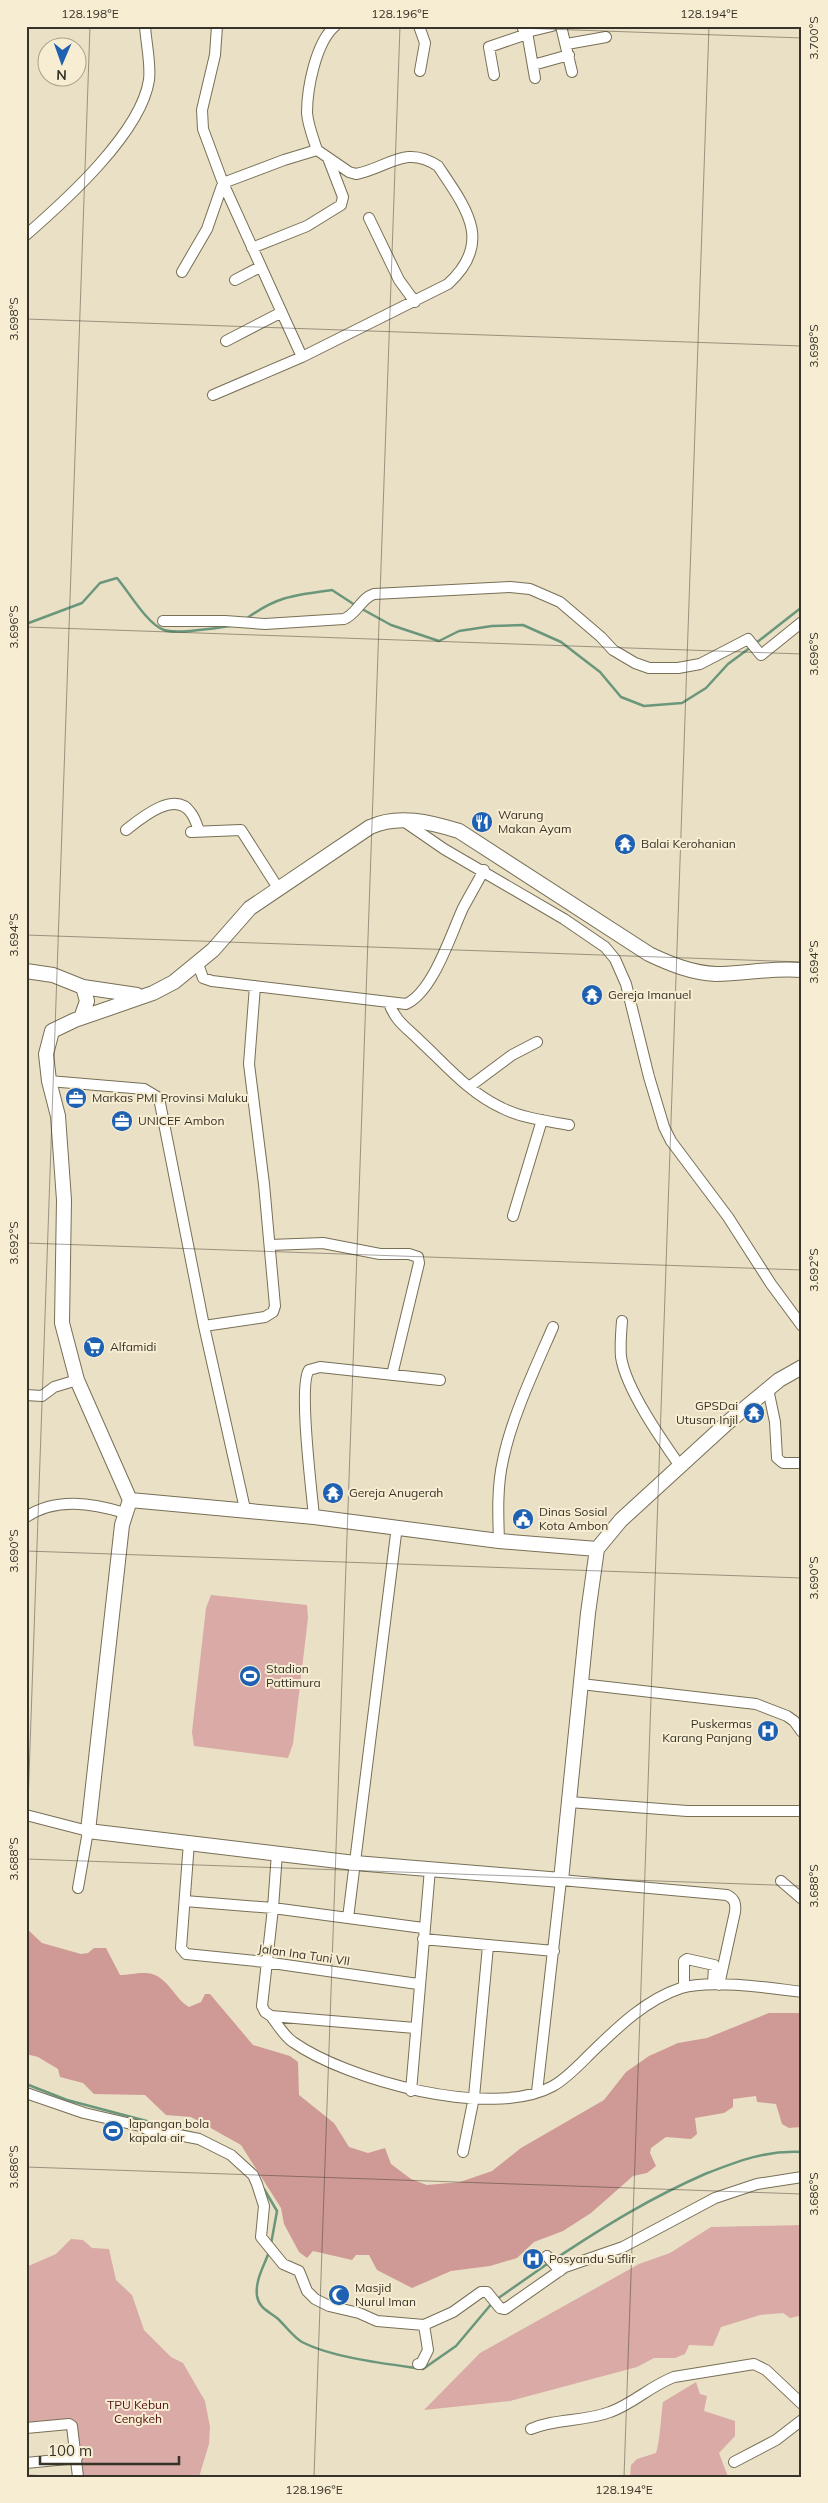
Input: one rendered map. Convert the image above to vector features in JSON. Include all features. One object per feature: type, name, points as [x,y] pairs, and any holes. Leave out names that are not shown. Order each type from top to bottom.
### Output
[{"type":"street","points":[[26,235],[73,193],[116,144],[132,121],[145,95],[149,79],[145,26]]},
{"type":"street","points":[[217,26],[215,55],[202,119],[205,138],[280,313],[302,358]]},
{"type":"street","points":[[213,395],[302,358],[448,284],[460,271],[471,251],[472,228],[459,199],[438,166],[422,158],[403,157],[356,174],[349,172],[317,150],[307,112],[311,81],[325,37],[335,26]]},
{"type":"street","points":[[419,26],[424,44],[420,71]]},
{"type":"street","points":[[494,74],[489,47],[525,31],[552,26]]},
{"type":"street","points":[[561,26],[572,72]]},
{"type":"street","points":[[525,31],[535,78]]},
{"type":"street","points":[[533,65],[568,49],[606,37]]},
{"type":"street","points":[[223,183],[317,150]]},
{"type":"street","points":[[252,248],[307,226],[341,206],[343,197],[327,157]]},
{"type":"street","points":[[182,272],[207,229],[223,183]]},
{"type":"street","points":[[369,218],[399,280],[415,302]]},
{"type":"street","points":[[235,280],[260,267]]},
{"type":"street","points":[[226,341],[280,313]]},
{"type":"street","points":[[163,622],[234,621],[248,623],[344,619],[351,615],[371,594],[510,587],[530,589],[560,602],[617,653],[635,663],[649,668],[678,668],[700,664],[749,639],[760,655],[802,622]]},
{"type":"street","points":[[126,830],[152,810],[171,805],[181,806],[191,812],[195,831],[241,830],[278,888]]},
{"type":"street","points":[[402,820],[444,849],[484,870],[587,933],[605,947],[616,959],[626,984],[649,1077],[664,1127],[671,1141],[728,1216],[771,1284],[802,1326]]},
{"type":"street","points":[[78,1888],[88,1831],[109,1626],[127,1506],[77,1380],[62,1323],[64,1200],[58,1116],[49,1081],[46,1054],[52,1031],[81,1018],[163,988],[198,964],[250,908],[370,827],[384,821],[402,820],[459,831],[649,954],[671,964],[715,974],[742,973],[771,968],[802,970]]},
{"type":"street","points":[[198,964],[201,974],[207,980],[389,1003],[409,1002],[424,987],[484,870]]},
{"type":"street","points":[[26,971],[53,975],[83,987],[127,995],[142,995]]},
{"type":"street","points":[[204,1326],[265,1317],[273,1312],[275,1306],[270,1245],[249,1064],[256,986]]},
{"type":"street","points":[[81,1018],[87,1001],[83,987]]},
{"type":"street","points":[[389,1003],[394,1017],[450,1072],[469,1087],[502,1108],[542,1120],[569,1125]]},
{"type":"street","points":[[469,1087],[512,1056],[537,1042]]},
{"type":"street","points":[[49,1081],[144,1089],[159,1098],[204,1326],[245,1510]]},
{"type":"street","points":[[513,1216],[542,1120]]},
{"type":"street","points":[[270,1245],[323,1243],[380,1254],[409,1254],[418,1257],[419,1263],[392,1375]]},
{"type":"street","points":[[622,1321],[621,1356],[626,1373],[663,1443],[680,1466]]},
{"type":"street","points":[[499,1541],[499,1489],[502,1461],[508,1441],[553,1327]]},
{"type":"street","points":[[314,1516],[306,1401],[307,1373],[313,1367],[320,1367],[440,1380]]},
{"type":"street","points":[[537,2092],[597,1549],[621,1520],[680,1466],[768,1389],[802,1367]]},
{"type":"street","points":[[26,1395],[42,1396],[54,1387],[77,1380]]},
{"type":"street","points":[[768,1389],[775,1422],[777,1458],[783,1463],[802,1464]]},
{"type":"street","points":[[26,1517],[48,1506],[70,1503],[245,1510],[397,1526],[499,1541],[597,1549]]},
{"type":"street","points":[[348,1918],[397,1526]]},
{"type":"street","points":[[581,1684],[756,1704],[794,1720],[802,1732]]},
{"type":"street","points":[[569,1802],[687,1811],[802,1811]]},
{"type":"street","points":[[26,1814],[88,1831],[355,1863],[727,1895],[731,1897],[735,1906],[735,1912],[716,1985]]},
{"type":"street","points":[[189,1842],[185,1902],[273,1908],[348,1918],[488,1946],[554,1951]]},
{"type":"street","points":[[276,1853],[273,1908],[265,1962],[262,2006],[264,2012],[271,2016],[293,2042],[361,2076],[411,2091],[474,2097],[516,2098],[554,2086],[649,2002],[684,1987],[716,1985],[802,1992]]},
{"type":"street","points":[[411,2091],[418,1984],[430,1869]]},
{"type":"street","points":[[780,1881],[802,1899]]},
{"type":"street","name":"Jalan Ina Tuni VII","points":[[185,1902],[181,1948],[186,1954],[265,1962],[418,1984]]},
{"type":"street","points":[[463,2152],[474,2097],[488,1946]]},
{"type":"street","points":[[684,1987],[684,1961],[687,1959],[714,1965],[716,1985]]},
{"type":"street","points":[[271,2016],[415,2028]]},
{"type":"street","points":[[26,2093],[84,2113],[140,2126],[155,2133],[199,2139],[231,2155],[253,2174],[257,2184],[264,2206],[261,2237],[283,2264],[299,2271],[307,2292],[312,2297],[329,2306],[359,2313],[377,2321],[424,2325],[453,2312],[481,2292],[487,2292],[500,2308],[505,2309],[553,2262],[572,2264],[623,2247],[715,2198],[757,2184],[802,2177]]},
{"type":"street","points":[[421,2362],[428,2350],[424,2325]]},
{"type":"street","points":[[531,2429],[546,2422],[607,2413],[627,2404],[662,2382],[674,2377],[754,2364],[766,2370],[802,2404]]},
{"type":"street","points":[[734,2462],[776,2440],[802,2420]]},
{"type":"street","points":[[26,2428],[69,2424],[73,2429],[78,2477]]},
{"type":"street","points":[[26,2463],[77,2458]]},
{"type":"green space","points":[[211,1595],[307,1605],[308,1618],[293,1744],[288,1758],[194,1746],[192,1732],[206,1608]]},
{"type":"green space","points":[[802,2225],[802,2318],[799,2316],[790,2318],[783,2313],[760,2315],[721,2327],[713,2346],[689,2345],[685,2354],[675,2358],[654,2358],[637,2367],[510,2401],[424,2410],[480,2353],[639,2264],[670,2253],[711,2227]]},
{"type":"green space","name":"TPU Kebun Cengkeh","points":[[71,2239],[83,2240],[92,2248],[109,2249],[116,2280],[132,2295],[144,2330],[171,2357],[183,2363],[205,2401],[210,2427],[209,2444],[199,2477],[82,2477],[72,2422],[26,2426],[26,2267],[56,2254]]},
{"type":"green space","points":[[696,2382],[700,2394],[707,2396],[704,2411],[735,2421],[735,2436],[719,2453],[728,2477],[630,2477],[631,2465],[637,2459],[656,2453],[663,2402]]},
{"type":"shaded area","points":[[26,1928],[42,1943],[81,1954],[88,1953],[94,1948],[106,1948],[120,1975],[152,1974],[163,1980],[189,2007],[201,2002],[205,1994],[210,1994],[253,2045],[290,2056],[298,2062],[299,2095],[334,2123],[349,2147],[368,2153],[385,2148],[391,2164],[411,2179],[427,2185],[460,2182],[492,2171],[521,2148],[604,2100],[626,2072],[649,2056],[678,2043],[707,2038],[769,2013],[802,2013],[802,2127],[789,2128],[782,2124],[776,2104],[757,2102],[756,2096],[733,2099],[733,2107],[724,2113],[695,2118],[697,2134],[691,2139],[666,2137],[651,2148],[650,2153],[656,2166],[647,2173],[633,2176],[591,2213],[563,2231],[534,2242],[517,2258],[490,2266],[451,2271],[412,2288],[377,2270],[369,2255],[356,2255],[352,2260],[313,2251],[307,2258],[299,2252],[284,2224],[281,2208],[241,2145],[191,2117],[166,2115],[145,2095],[94,2094],[83,2083],[60,2077],[58,2069],[38,2057],[26,2054]]},
{"type":"waterway","points":[[26,624],[82,603],[100,583],[117,578],[145,615],[164,630],[186,631],[230,626]]},
{"type":"waterway","points":[[246,619],[267,605],[307,593],[332,590],[355,605]]},
{"type":"waterway","points":[[756,643],[802,607]]},
{"type":"waterway","points":[[362,609],[391,625],[439,641],[459,631],[492,626],[523,625],[561,642],[600,672],[621,697],[644,706],[682,703],[706,688],[728,664],[751,647]]},
{"type":"waterway","points":[[26,2084],[67,2100],[192,2133]]},
{"type":"waterway","points":[[555,2259],[628,2213],[705,2174],[764,2155],[802,2152]]},
{"type":"waterway","points":[[264,2189],[277,2211],[271,2244]]},
{"type":"waterway","points":[[269,2252],[257,2284],[257,2296],[260,2304],[302,2342],[315,2348],[345,2356],[423,2369],[456,2346],[493,2302]]},
{"type":"waterway","points":[[497,2299],[550,2262]]},
{"type":"place","name":"Warung Makan Ayam","points":[[482,822]]},
{"type":"place","name":"Balai Kerohanian","points":[[625,844]]},
{"type":"place","name":"Gereja Imanuel","points":[[592,995]]},
{"type":"place","name":"Markas PMI Provinsi Maluku","points":[[76,1098]]},
{"type":"place","name":"UNICEF Ambon","points":[[122,1121]]},
{"type":"place","name":"Alfamidi","points":[[94,1347]]},
{"type":"place","name":"GPSDai Utusan Injil","points":[[754,1413]]},
{"type":"place","name":"Gereja Anugerah","points":[[333,1493]]},
{"type":"place","name":"Dinas Sosial Kota Ambon","points":[[523,1519]]},
{"type":"place","name":"Stadion Pattimura","points":[[250,1676]]},
{"type":"place","name":"Puskermas Karang Panjang","points":[[768,1731]]},
{"type":"place","name":"lapangan bola kapala air","points":[[113,2131]]},
{"type":"place","name":"Posyandu Suflir","points":[[533,2259]]},
{"type":"place","name":"Masjid Nurul Iman","points":[[339,2295]]}]
